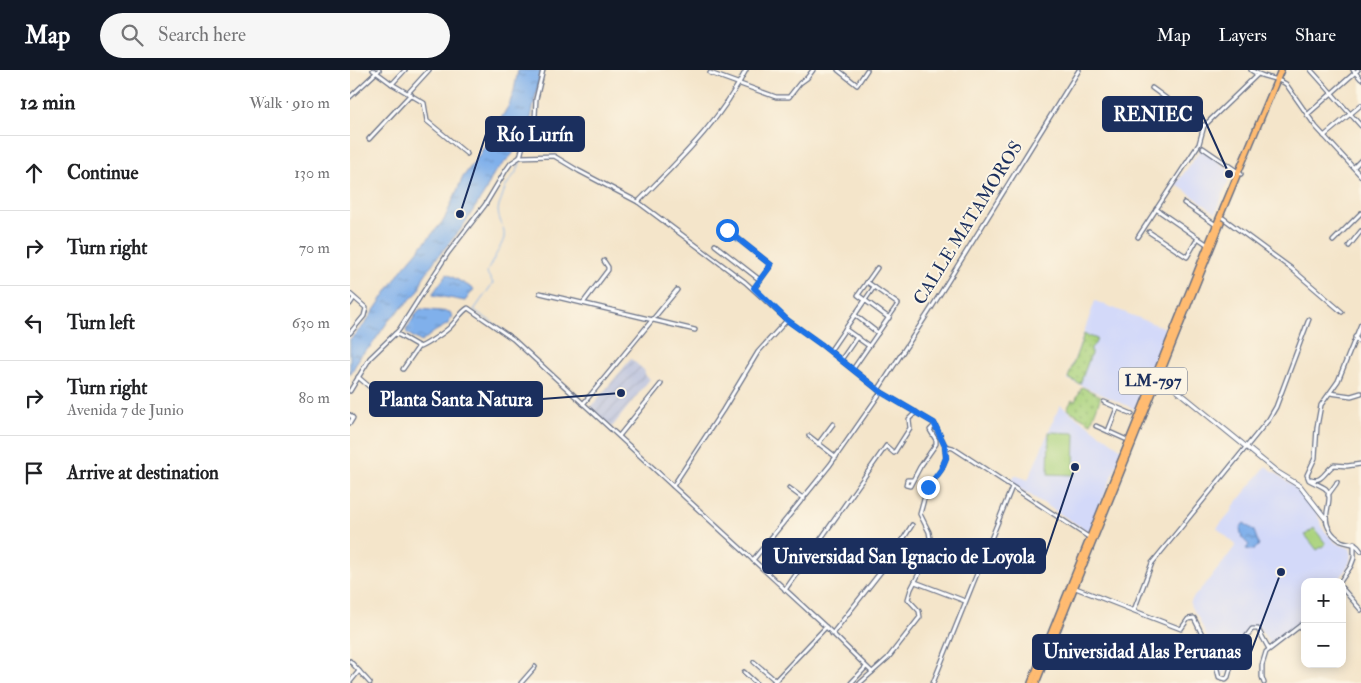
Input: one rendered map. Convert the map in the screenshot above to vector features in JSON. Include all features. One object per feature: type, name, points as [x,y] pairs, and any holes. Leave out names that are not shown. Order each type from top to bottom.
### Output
[{"type":"main road","name":"LM-797","points":[[1031,683],[1092,538],[1216,225],[1283,70]]},
{"type":"main road","name":"LM-797","points":[[1157,375],[1223,218],[1239,174]]},
{"type":"main road","name":"LM-797","points":[[1036,683],[1072,586]]},
{"type":"street","points":[[392,84],[406,70]]},
{"type":"street","points":[[369,139],[429,70]]},
{"type":"street","points":[[520,157],[525,138],[535,118],[535,104],[543,70]]},
{"type":"street","points":[[638,202],[698,142],[739,84],[746,70]]},
{"type":"street","points":[[710,73],[776,97],[787,98],[800,83],[809,77],[813,70]]},
{"type":"street","points":[[838,70],[857,85],[867,70]]},
{"type":"street","name":"CALLE MATAMOROS","points":[[753,560],[836,457],[880,391],[1079,70]]},
{"type":"street","points":[[1251,70],[1257,75],[1286,84],[1324,136],[1361,176]]},
{"type":"street","points":[[1311,70],[1361,126]]},
{"type":"street","points":[[350,97],[376,71],[392,84],[425,104],[428,122],[467,154]]},
{"type":"street","points":[[1307,114],[1355,71],[1361,79]]},
{"type":"street","points":[[1138,237],[1199,144],[1204,126],[1257,75]]},
{"type":"street","points":[[1152,88],[1204,126]]},
{"type":"street","points":[[1324,136],[1361,105]]},
{"type":"street","points":[[1203,148],[1239,174]]},
{"type":"street","points":[[350,391],[370,358],[404,323],[448,253],[485,205],[506,170],[520,157],[554,156],[638,202],[754,288],[787,320],[842,360],[880,391],[935,425],[945,446],[945,463],[928,487],[920,514],[929,532],[930,552],[914,582],[908,599],[919,611],[920,618],[888,658],[860,683]]},
{"type":"street","points":[[1354,167],[1361,160]]},
{"type":"street","points":[[1184,203],[1216,225]]},
{"type":"street","points":[[1156,209],[1208,245]]},
{"type":"street","points":[[1333,241],[1361,213]]},
{"type":"street","points":[[1223,218],[1296,273],[1342,312]]},
{"type":"street","points":[[727,230],[771,265],[754,288]]},
{"type":"street","points":[[1348,246],[1361,231]]},
{"type":"street","points":[[1149,232],[1187,257],[1198,238]]},
{"type":"street","points":[[715,245],[760,280]]},
{"type":"street","points":[[583,303],[608,270],[604,260]]},
{"type":"street","points":[[877,268],[858,295],[889,318]]},
{"type":"street","points":[[853,369],[898,304],[867,282]]},
{"type":"street","points":[[830,351],[874,287]]},
{"type":"street","points":[[583,404],[677,290]]},
{"type":"street","points":[[540,293],[695,330]]},
{"type":"street","points":[[350,294],[366,308],[364,316],[350,332]]},
{"type":"street","points":[[350,304],[354,298]]},
{"type":"street","points":[[403,369],[419,346],[427,344],[450,329],[466,309],[471,309],[513,339],[826,627],[872,672]]},
{"type":"street","points":[[855,315],[878,333]]},
{"type":"street","points":[[1134,610],[1152,563],[1269,419],[1276,407],[1309,319]]},
{"type":"street","points":[[673,486],[723,410],[758,352],[787,320]]},
{"type":"street","points":[[1325,518],[1328,495],[1325,489],[1309,480],[1307,474],[1315,458],[1317,427],[1322,401],[1338,381],[1361,324]]},
{"type":"street","points":[[845,329],[869,346]]},
{"type":"street","points":[[395,334],[419,346]]},
{"type":"street","points":[[842,360],[857,337]]},
{"type":"street","points":[[1355,338],[1361,344]]},
{"type":"street","points":[[1157,375],[1277,472],[1302,488],[1325,518],[1329,529],[1340,540],[1354,543],[1361,551]]},
{"type":"street","points":[[358,377],[378,394]]},
{"type":"street","points":[[619,436],[661,384]]},
{"type":"street","points":[[1330,393],[1351,396],[1361,393]]},
{"type":"street","points":[[1104,402],[1132,414]]},
{"type":"street","points":[[1108,431],[1118,408]]},
{"type":"street","points":[[785,590],[886,446],[894,453],[910,428],[909,419],[916,412]]},
{"type":"street","points":[[350,415],[353,418],[350,423]]},
{"type":"street","points":[[818,444],[833,424]]},
{"type":"street","points":[[912,480],[936,444],[936,440],[930,430],[935,425]]},
{"type":"street","points":[[1096,426],[1125,439]]},
{"type":"street","points":[[809,436],[836,457]]},
{"type":"street","points":[[945,446],[953,448],[1092,538]]},
{"type":"street","points":[[1307,474],[1311,479],[1318,480],[1332,466],[1361,464]]},
{"type":"street","points":[[1328,495],[1337,482]]},
{"type":"street","points":[[933,683],[1012,487]]},
{"type":"street","points":[[789,488],[804,499]]},
{"type":"street","points":[[832,634],[890,560],[912,525]]},
{"type":"street","points":[[1343,578],[1352,566],[1354,543]]},
{"type":"street","points":[[914,582],[965,601]]},
{"type":"street","points":[[1072,586],[1181,629],[1188,619],[1192,617],[1195,619],[1215,661],[1219,677],[1218,682]]},
{"type":"street","points":[[1346,593],[1361,610]]},
{"type":"street","points":[[1264,683],[1262,677],[1263,657],[1269,649],[1304,623]]},
{"type":"street","points":[[754,662],[774,682],[826,627]]},
{"type":"street","points":[[1219,677],[1227,681],[1239,645],[1252,629],[1258,629],[1269,649]]},
{"type":"street","points":[[350,662],[370,683]]},
{"type":"street","points":[[851,683],[866,666]]},
{"type":"street","points":[[521,683],[535,667]]},
{"type":"street","points":[[350,682],[358,671]]},
{"type":"street","points":[[744,672],[756,683]]},
{"type":"shaded area","points":[[1201,149],[1232,172],[1216,213],[1176,184]]},
{"type":"shaded area","points":[[1095,301],[1170,330],[1139,411],[1067,379]]},
{"type":"shaded area","points":[[631,359],[644,370],[646,376],[650,379],[612,427],[590,408]]},
{"type":"shaded area","points":[[1060,405],[1123,450],[1089,532],[1011,483],[1015,475],[1028,480]]},
{"type":"shaded area","points":[[1266,466],[1295,487],[1317,513],[1323,529],[1336,543],[1350,548],[1352,555],[1340,578],[1301,578],[1301,624],[1273,645],[1270,645],[1259,627],[1256,626],[1249,629],[1233,652],[1226,673],[1222,675],[1198,617],[1190,603],[1236,545],[1217,528]]},
{"type":"green space","points":[[1084,334],[1097,339],[1091,348],[1091,354],[1080,384],[1068,378]]},
{"type":"green space","points":[[1082,387],[1101,396],[1091,423],[1067,409],[1072,400],[1075,401]]},
{"type":"green space","points":[[1049,432],[1075,433],[1074,475],[1048,474]]},
{"type":"green space","points":[[1314,528],[1326,544],[1317,550],[1305,535]]},
{"type":"water","points":[[518,70],[541,70],[531,118],[519,144],[511,156],[494,173],[485,192],[461,229],[435,260],[423,278],[418,292],[389,320],[371,346],[361,355],[350,375],[350,339],[364,325],[403,268],[444,220],[463,177],[478,157],[509,105]]},
{"type":"water","points":[[447,274],[474,289],[465,301],[433,295]]},
{"type":"water","points":[[421,309],[450,312],[452,316],[448,324],[421,342],[407,333],[406,330]]},
{"type":"water","points":[[1244,523],[1254,531],[1259,545],[1254,550],[1246,549],[1249,545],[1242,538],[1240,528]]},
{"type":"waterway","points":[[506,332],[474,310],[493,283],[487,273],[504,238],[504,230],[498,214],[499,205],[507,185],[518,169],[520,160]]},
{"type":"place","name":"RENIEC","points":[[1229,174]]},
{"type":"place","name":"Río Lurín","points":[[460,214]]},
{"type":"place","name":"Planta Santa Natura","points":[[621,393]]},
{"type":"place","name":"Universidad San Ignacio de Loyola","points":[[1075,467]]},
{"type":"place","name":"Universidad Alas Peruanas","points":[[1281,572]]},
{"type":"route","points":[[727,230],[771,265],[754,288],[787,320],[881,392],[934,423],[945,446],[946,458],[941,470],[928,487]]}]
